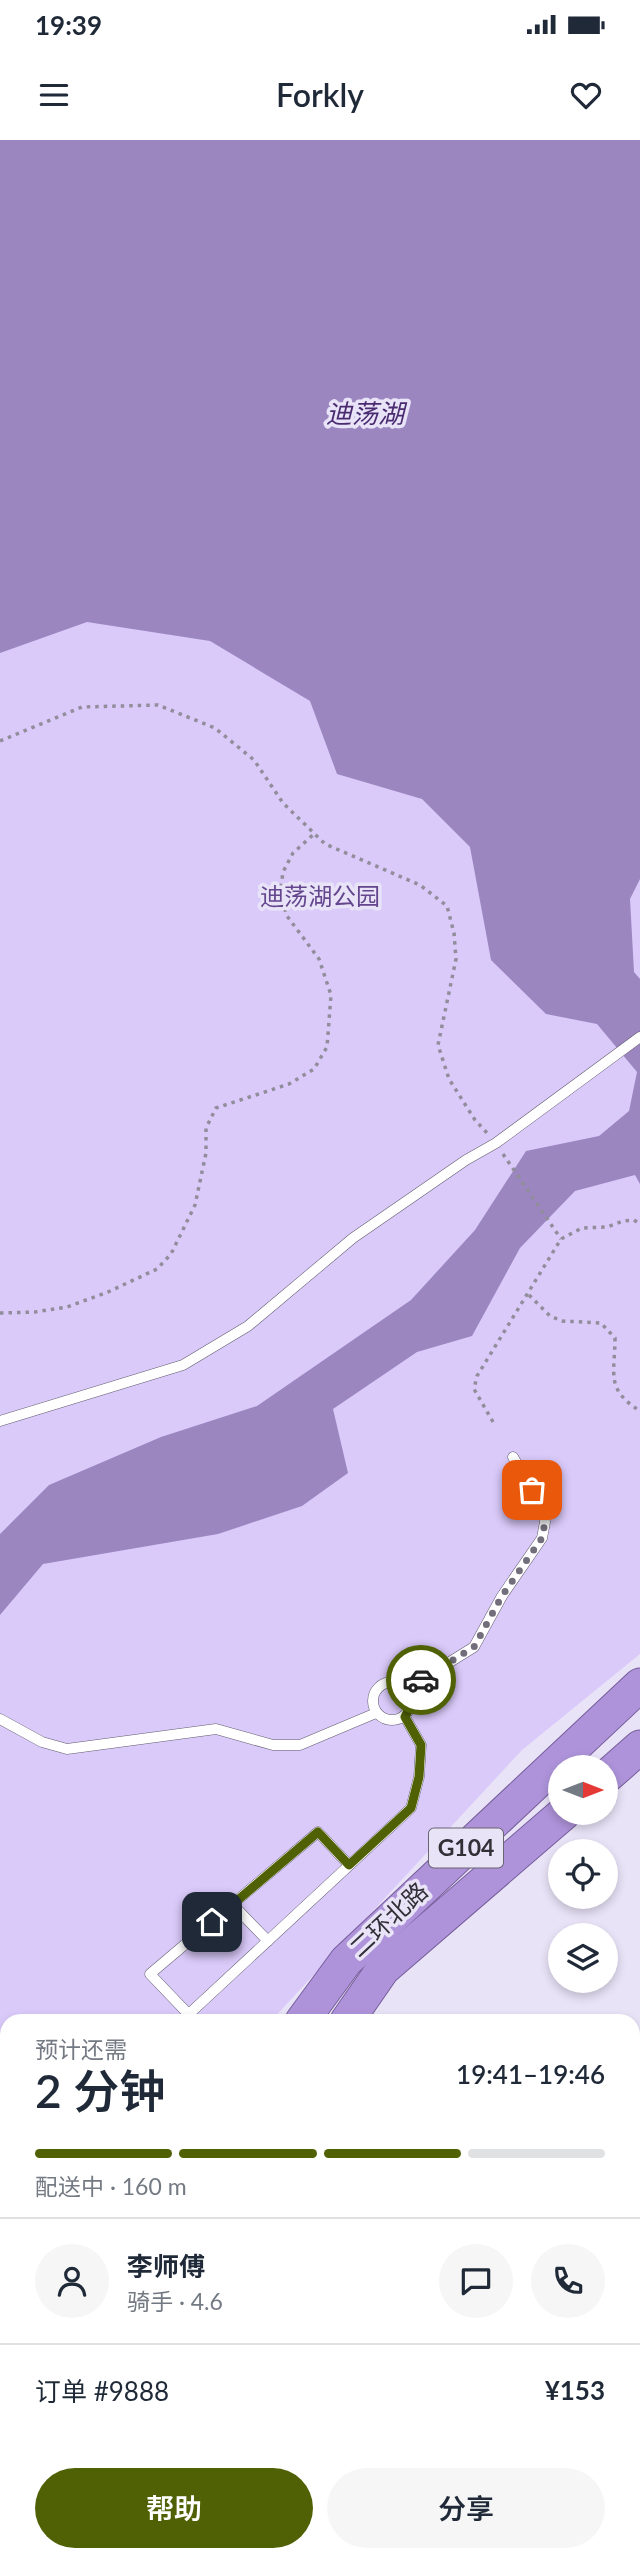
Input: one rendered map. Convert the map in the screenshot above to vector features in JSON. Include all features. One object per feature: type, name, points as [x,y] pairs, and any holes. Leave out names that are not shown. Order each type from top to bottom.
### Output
[{"type":"highway","name":"二环北路","points":[[307,2014],[346,1961],[640,1685]]},
{"type":"highway","points":[[618,1766],[640,1747]]},
{"type":"highway","name":"二环北路","points":[[352,2014],[383,1969],[550,1825]]},
{"type":"lane","points":[[0,1421],[183,1365],[247,1326],[353,1238],[496,1143],[640,1037]]},
{"type":"lane","points":[[408,1688],[474,1647],[502,1596],[542,1538],[545,1522],[542,1507],[513,1457]]},
{"type":"lane","points":[[395,1680],[408,1688],[412,1703],[405,1717],[390,1721],[376,1713],[372,1698],[380,1684],[395,1680]]},
{"type":"lane","points":[[0,1719],[42,1742],[67,1749],[216,1729],[273,1745],[300,1745],[376,1713]]},
{"type":"lane","points":[[196,2014],[268,1941],[411,1808],[419,1777],[421,1745],[405,1717]]},
{"type":"lane","points":[[188,2014],[150,1974],[318,1832],[349,1865]]},
{"type":"lane","points":[[233,1905],[268,1941]]},
{"type":"path","points":[[0,741],[82,707],[158,705],[215,728],[254,760],[283,803],[325,844],[420,885],[447,906],[454,933],[456,959],[438,1045],[449,1079],[475,1120],[496,1143],[561,1239]]},
{"type":"path","points":[[0,1313],[35,1312],[66,1307],[108,1292],[157,1269],[171,1254],[195,1205],[206,1153],[206,1128],[216,1108],[289,1084],[314,1069],[327,1047],[331,995],[319,959],[287,915],[280,894],[283,872],[293,853],[314,834]]},
{"type":"path","points":[[493,1422],[474,1389],[477,1376],[561,1239],[582,1228],[607,1227],[634,1220],[640,1224]]},
{"type":"path","points":[[528,1295],[550,1316],[562,1321],[601,1323],[615,1338],[614,1385],[625,1401],[640,1411]]},
{"type":"green space","name":"迪荡湖公园","points":[[0,140],[640,140],[640,1654],[522,1750],[277,2014],[0,2014]]},
{"type":"water","name":"迪荡湖","points":[[0,140],[640,140],[640,879],[630,899],[634,972],[640,979],[640,1184],[635,1175],[575,1191],[520,1248],[472,1336],[417,1352],[333,1409],[348,1473],[302,1506],[218,1534],[43,1564],[0,1615],[0,1534],[49,1485],[161,1437],[257,1406],[411,1300],[475,1230],[526,1151],[599,1136],[629,1111],[637,1072],[597,1024],[546,1014],[491,960],[470,847],[422,799],[337,774],[310,701],[210,641],[87,622],[0,653]]},
{"type":"way so far","points":[[421,1680],[474,1647],[502,1596],[542,1538],[545,1522],[542,1507],[532,1490]]},
{"type":"route","points":[[212,1922],[318,1832],[349,1865],[411,1808],[419,1777],[421,1745],[405,1717],[412,1703],[408,1688],[421,1680]]}]
